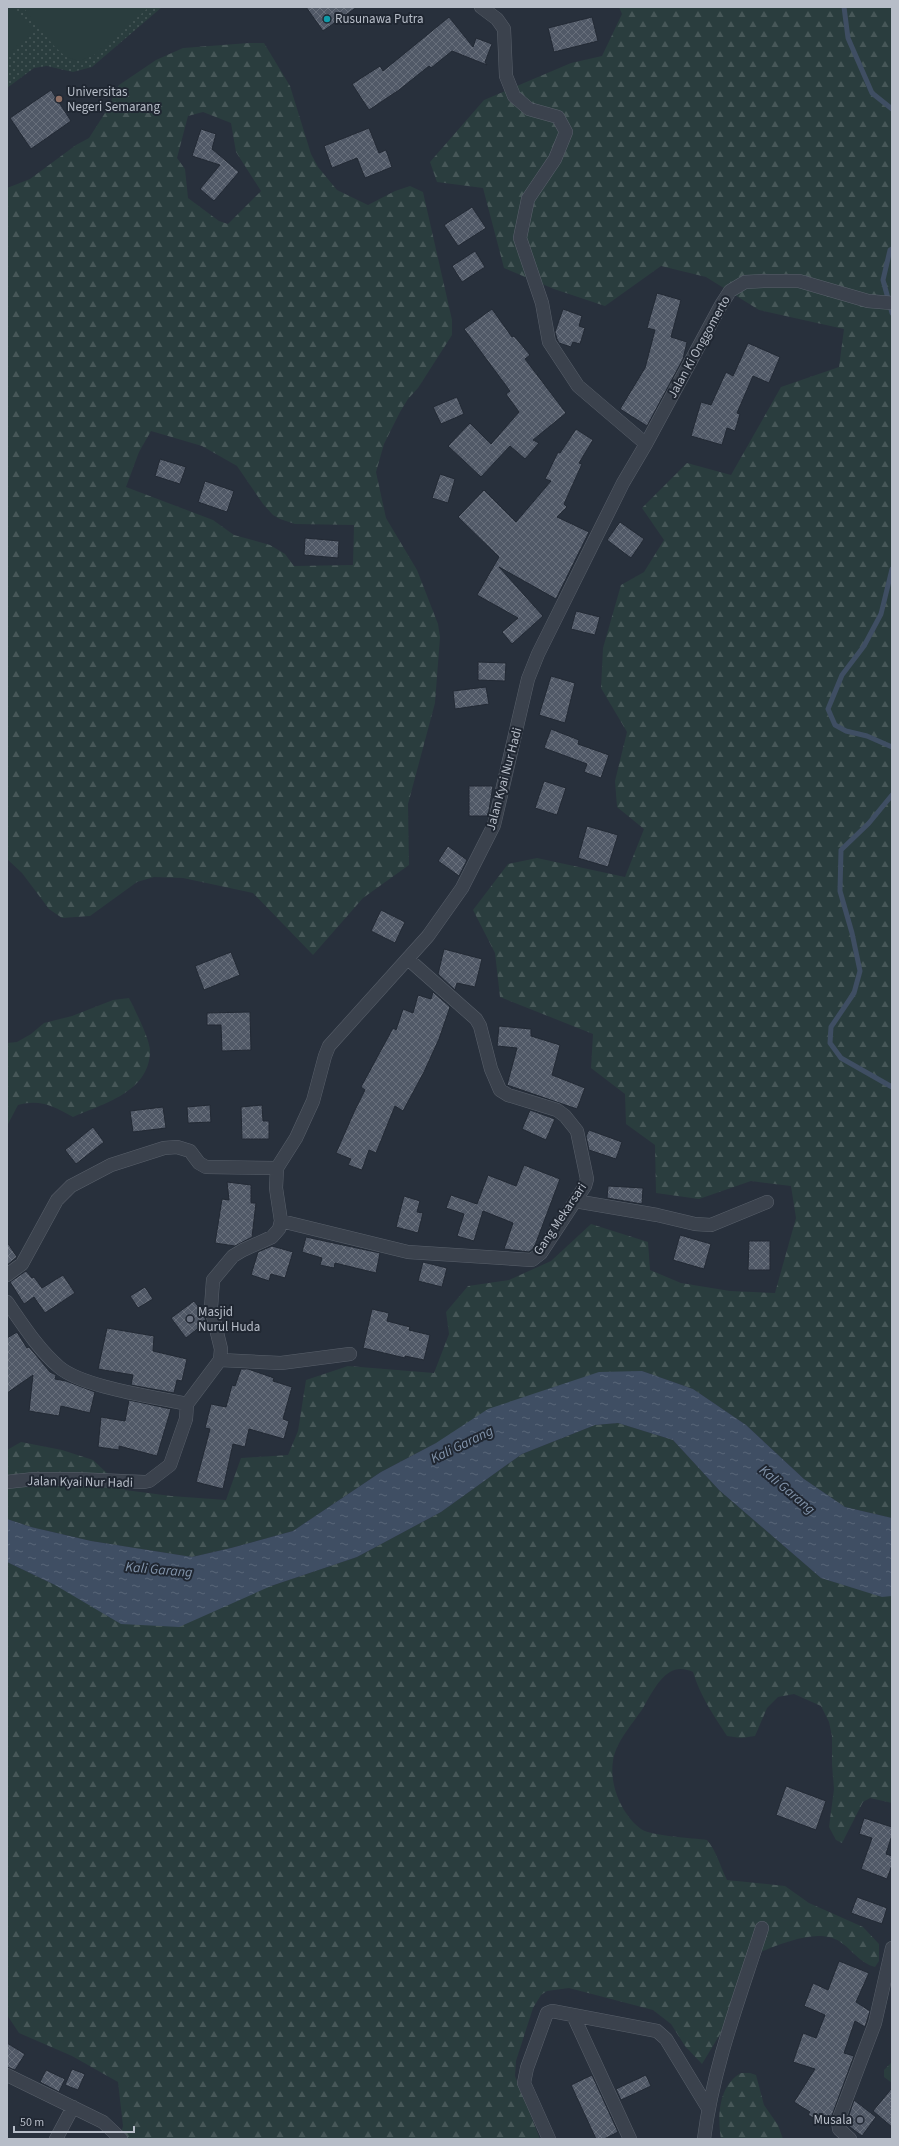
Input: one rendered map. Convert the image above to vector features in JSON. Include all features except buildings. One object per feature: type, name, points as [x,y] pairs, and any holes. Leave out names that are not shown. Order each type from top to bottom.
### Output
[{"type":"street","points":[[481,7],[497,19],[504,29],[506,76],[514,96],[529,109],[558,117],[566,132],[555,159],[528,199],[520,238],[542,303],[549,342],[578,386],[646,444]]},
{"type":"street","name":"Jalan Ki Onggomerto","points":[[646,444],[721,305],[730,291],[745,282],[798,281],[868,301],[892,303]]},
{"type":"street","name":"Jalan Kyai Nur Hadi","points":[[281,1222],[276,1188],[277,1168],[296,1138],[313,1101],[329,1046],[428,936],[462,888],[494,825],[528,679],[623,483],[646,444]]},
{"type":"street","name":"Gang Mekarsari","points":[[281,1222],[408,1252],[532,1260],[541,1253],[585,1186],[587,1179],[577,1131],[557,1110],[508,1095],[500,1090],[491,1069],[480,1026],[476,1019],[408,959]]},
{"type":"street","points":[[7,1275],[22,1264],[57,1200],[71,1186],[111,1165],[164,1148],[177,1147],[190,1151],[198,1163],[206,1167],[277,1168]]},
{"type":"street","points":[[575,1201],[703,1225],[711,1225],[767,1202]]},
{"type":"street","points":[[281,1222],[279,1229],[272,1237],[242,1250],[233,1256],[213,1280],[212,1308],[221,1349],[220,1360],[281,1363],[350,1354]]},
{"type":"street","points":[[7,1302],[37,1345],[59,1367],[71,1375],[104,1386],[187,1404]]},
{"type":"street","name":"Jalan Kyai Nur Hadi","points":[[7,1482],[34,1479],[76,1479],[133,1483],[149,1482],[170,1465],[186,1419],[187,1404],[220,1360]]},
{"type":"street","points":[[704,2139],[708,2108],[762,1928]]},
{"type":"street","points":[[850,2139],[839,2129],[838,2121],[875,2024],[892,1948]]},
{"type":"street","points":[[549,2139],[524,2083],[527,2068],[547,2014],[552,2011],[657,2031],[666,2039],[708,2108]]},
{"type":"street","points":[[573,2015],[630,2139]]},
{"type":"street","points":[[7,2075],[107,2125],[121,2139]]},
{"type":"street","points":[[56,2139],[73,2107]]},
{"type":"green space","points":[[7,7],[162,7],[92,67],[73,72],[47,66],[34,68],[7,88]]},
{"type":"green space","points":[[7,7],[13,7],[34,32],[7,54]]},
{"type":"green space","points":[[23,7],[149,7],[94,55],[79,61],[66,57],[54,46]]},
{"type":"green space","points":[[619,7],[892,7],[892,1518],[845,1507],[804,1479],[746,1425],[693,1389],[642,1371],[436,1443],[381,1472],[293,1531],[231,1548],[192,1557],[91,1541],[31,1527],[7,1519],[7,1450],[21,1442],[62,1450],[93,1460],[125,1490],[171,1496],[226,1500],[241,1458],[288,1455],[298,1431],[306,1380],[348,1366],[434,1373],[449,1334],[446,1312],[468,1286],[509,1280],[551,1261],[591,1224],[648,1242],[650,1270],[681,1283],[730,1291],[775,1293],[796,1218],[791,1186],[751,1181],[699,1199],[656,1193],[655,1145],[626,1124],[625,1094],[591,1068],[593,1034],[500,997],[495,953],[473,910],[508,864],[537,858],[625,877],[644,829],[617,807],[615,781],[627,732],[601,688],[603,648],[621,585],[644,572],[664,540],[642,508],[687,463],[731,475],[781,387],[839,367],[844,329],[759,310],[706,277],[661,266],[605,306],[554,289],[504,268],[483,188],[437,182],[430,162],[484,100],[571,63],[602,56],[622,14]]},
{"type":"green space","points":[[264,43],[290,86],[311,154],[318,167],[337,190],[368,205],[395,191],[410,186],[423,192],[452,320],[452,335],[418,388],[408,399],[400,412],[384,444],[376,472],[386,518],[417,570],[438,624],[440,637],[435,703],[408,804],[409,865],[363,898],[313,955],[253,893],[183,878],[154,877],[137,882],[90,916],[62,918],[49,909],[22,873],[7,859],[7,188],[30,179],[76,145],[89,138],[105,113],[119,85],[156,60],[183,48]],"holes":[[[203,112],[231,123],[236,152],[261,191],[228,224],[219,221],[188,198],[185,169],[177,158],[188,116]],[[151,431],[202,446],[237,466],[263,504],[273,515],[280,519],[295,524],[354,525],[353,565],[294,566],[285,554],[270,545],[234,535],[213,520],[126,487],[139,452]]]},
{"type":"green space","points":[[129,998],[150,1047],[148,1066],[142,1077],[133,1087],[122,1095],[98,1107],[73,1117],[53,1107],[40,1103],[26,1103],[18,1105],[7,1126],[7,1043],[17,1042],[31,1034],[44,1023],[72,1016],[113,1000]]},
{"type":"green space","points":[[618,1423],[673,1440],[719,1490],[821,1578],[882,1596],[892,1596],[892,1803],[870,1798],[863,1802],[842,1843],[836,1840],[829,1827],[834,1789],[832,1736],[829,1722],[821,1706],[794,1694],[778,1697],[767,1708],[755,1736],[741,1738],[727,1736],[703,1698],[693,1672],[682,1669],[673,1670],[658,1683],[643,1708],[625,1733],[617,1747],[612,1770],[618,1799],[628,1816],[641,1829],[663,1835],[707,1840],[716,1854],[727,1880],[785,1886],[809,1903],[863,1927],[879,1944],[879,1961],[875,1967],[865,1963],[843,1944],[833,1938],[822,1936],[797,1939],[750,1956],[722,2031],[702,2064],[685,2046],[671,2024],[653,2010],[569,1988],[547,1991],[541,1995],[533,2008],[516,2061],[515,2076],[540,2139],[119,2139],[123,2126],[118,2082],[72,2056],[19,2033],[7,2015],[7,1562],[55,1585],[271,1586],[357,1557],[441,1512],[522,1454],[595,1425]]},
{"type":"green space","points":[[892,2062],[892,2083],[884,2077],[884,2070]]},
{"type":"green space","points":[[741,2073],[756,2075],[764,2105],[778,2125],[783,2139],[721,2139],[719,2121],[721,2102],[728,2085]]},
{"type":"water","name":"Kali Garang","points":[[642,1371],[693,1389],[746,1425],[804,1479],[845,1507],[892,1518],[892,1596],[882,1597],[821,1578],[719,1490],[673,1440],[618,1423],[595,1425],[522,1454],[441,1512],[357,1557],[271,1586],[179,1627],[121,1624],[55,1585],[7,1562],[7,1519],[31,1527],[91,1541],[192,1557],[293,1531],[381,1472],[436,1443],[488,1409],[599,1372]]},
{"type":"waterway","points":[[844,7],[848,38],[872,93],[892,109]]},
{"type":"waterway","points":[[892,249],[890,250],[883,280],[892,313]]},
{"type":"waterway","points":[[892,569],[881,614],[864,646],[842,675],[828,709],[835,725],[846,731],[867,736],[892,747]]},
{"type":"waterway","points":[[892,795],[869,823],[841,850],[840,891],[852,933],[860,971],[854,993],[831,1027],[830,1043],[841,1058],[892,1087]]},
{"type":"place","name":"Rusunawa Putra","points":[[327,19]]},
{"type":"place","name":"Universitas Negeri Semarang","points":[[59,99]]},
{"type":"place","name":"Masjid Nurul Huda","points":[[190,1319]]},
{"type":"place","name":"Musala","points":[[860,2120]]}]
